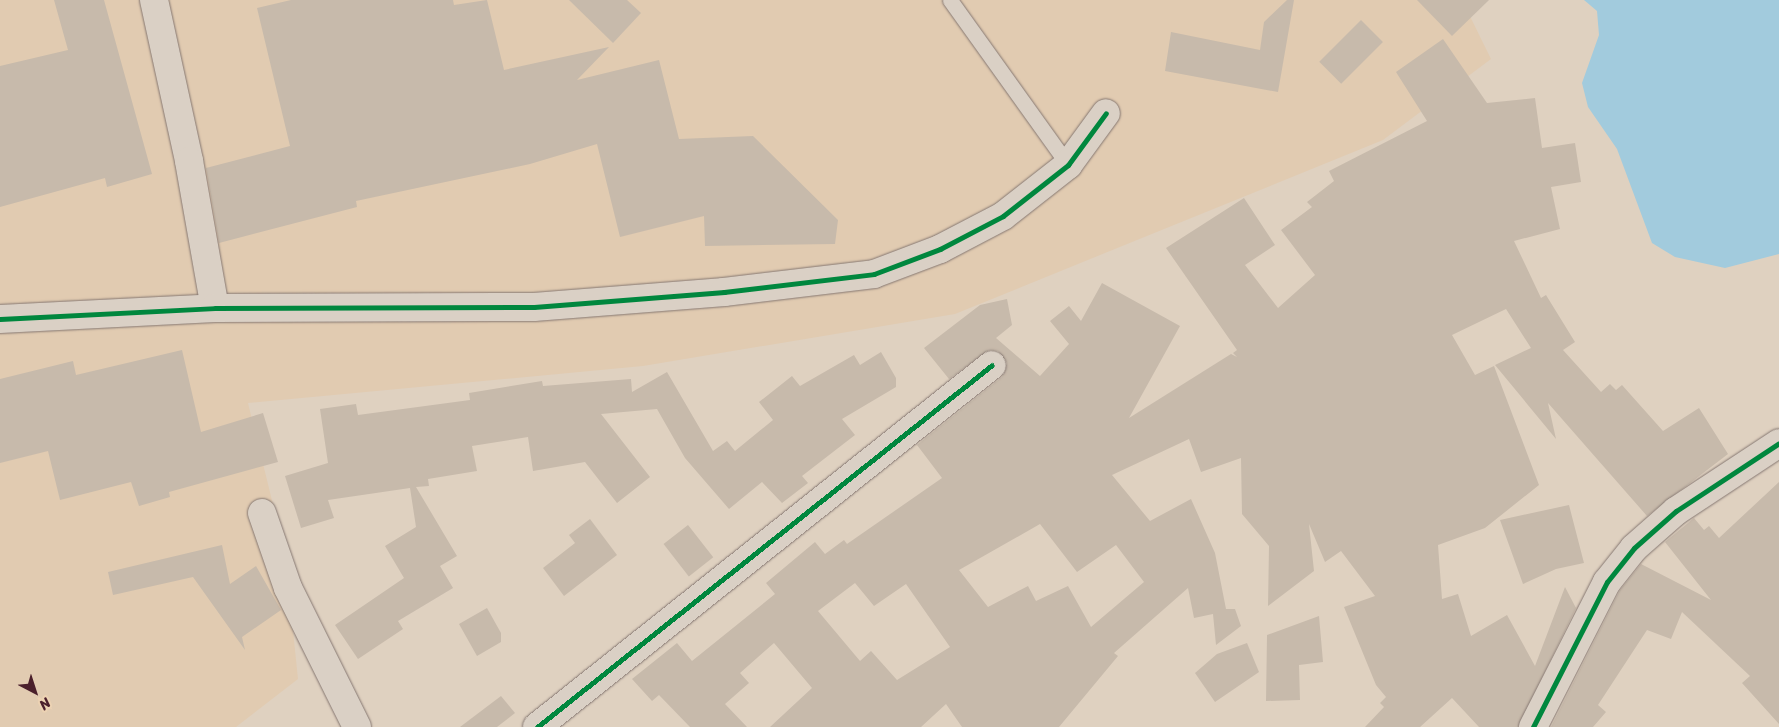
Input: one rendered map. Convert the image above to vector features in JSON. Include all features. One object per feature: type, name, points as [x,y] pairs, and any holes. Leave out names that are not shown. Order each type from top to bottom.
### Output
[{"type":"street","points":[[154,0],[189,160],[215,308]]},
{"type":"street","points":[[0,319],[215,308],[534,307],[724,292],[874,274],[940,249],[1004,216],[1068,165],[1106,113]]},
{"type":"street","points":[[537,727],[992,365]]},
{"type":"street","points":[[1533,727],[1607,582],[1634,548],[1676,511],[1779,443]]},
{"type":"street","points":[[262,513],[288,588],[357,727]]},
{"type":"lane","points":[[950,0],[1068,165]]},
{"type":"shaded area","points":[[0,0],[1462,0],[1491,59],[1383,140],[955,314],[643,366],[248,403],[285,553],[298,679],[236,727],[0,727]]},
{"type":"water","points":[[1584,0],[1779,0],[1779,254],[1725,268],[1675,257],[1652,243],[1617,149],[1588,107],[1582,83],[1599,35],[1597,11]]},
{"type":"building","points":[[54,0],[104,0],[152,174],[107,187],[105,178],[0,207],[0,66],[68,50]]},
{"type":"building","points":[[291,0],[453,0],[454,5],[487,0],[504,70],[609,47],[577,80],[659,60],[679,139],[753,136],[838,220],[835,244],[705,246],[704,216],[620,237],[597,144],[530,164],[356,201],[357,207],[219,243],[206,168],[290,146],[257,8]]},
{"type":"building","points":[[569,0],[627,0],[641,13],[613,43]]},
{"type":"building","points":[[1287,0],[1294,0],[1278,92],[1165,71],[1171,32],[1260,50],[1264,22]]},
{"type":"building","points":[[1417,0],[1489,0],[1452,36]]},
{"type":"building","points":[[1361,20],[1383,42],[1341,84],[1319,62]]},
{"type":"building","points":[[1443,39],[1487,103],[1535,98],[1542,148],[1575,143],[1581,182],[1551,187],[1560,229],[1514,241],[1541,298],[1546,295],[1575,342],[1563,350],[1601,392],[1610,384],[1616,390],[1622,385],[1663,431],[1699,408],[1728,454],[1647,516],[1548,403],[1556,439],[1495,365],[1531,348],[1506,309],[1452,335],[1475,375],[1494,366],[1539,485],[1485,528],[1438,545],[1442,599],[1458,594],[1471,636],[1507,615],[1535,666],[1565,587],[1576,608],[1518,727],[1479,727],[1452,698],[1420,727],[1365,727],[1384,707],[1380,703],[1386,697],[1376,685],[1344,607],[1375,596],[1341,551],[1325,562],[1309,524],[1314,571],[1268,606],[1269,546],[1242,514],[1241,458],[1201,472],[1189,439],[1112,475],[1150,521],[1191,499],[1215,553],[1226,609],[1235,609],[1241,626],[1216,645],[1213,614],[1194,618],[1188,588],[1114,653],[1118,656],[1059,727],[962,727],[946,704],[921,727],[770,727],[812,688],[774,643],[740,673],[749,683],[725,704],[747,727],[690,727],[659,695],[652,701],[632,679],[677,643],[692,661],[775,594],[766,583],[815,542],[825,554],[844,540],[847,544],[942,478],[917,445],[1002,377],[1007,363],[998,351],[989,350],[949,379],[924,348],[980,305],[1007,299],[1012,325],[996,338],[1040,376],[1069,344],[1050,321],[1069,306],[1081,321],[1102,283],[1180,326],[1129,418],[1231,354],[1237,357],[1233,353],[1237,350],[1166,248],[1244,198],[1275,245],[1245,265],[1278,308],[1315,275],[1281,230],[1312,207],[1307,202],[1334,181],[1329,171],[1427,121],[1396,72]],"holes":[[[1040,524],[1077,572],[1116,545],[1144,582],[1091,627],[1068,586],[1036,601],[1028,586],[988,607],[959,570]],[[855,583],[874,606],[906,584],[950,647],[897,680],[871,651],[860,661],[818,611]]]},
{"type":"building","points":[[182,350],[201,432],[263,413],[278,462],[169,492],[170,497],[139,506],[131,482],[60,500],[48,451],[0,463],[0,379],[73,361],[76,375]]},
{"type":"building","points":[[881,352],[896,378],[896,387],[842,419],[855,435],[802,476],[808,483],[782,503],[762,482],[729,509],[685,458],[657,409],[601,414],[650,477],[617,503],[585,462],[533,471],[528,437],[472,446],[477,471],[428,479],[429,486],[416,487],[457,556],[440,566],[453,588],[398,621],[403,629],[358,659],[335,625],[404,578],[385,546],[416,527],[410,488],[328,500],[334,518],[301,528],[285,476],[328,463],[320,409],[356,404],[358,415],[470,400],[469,393],[542,381],[543,386],[631,379],[632,392],[667,372],[713,451],[727,441],[735,451],[773,420],[759,402],[792,376],[800,386],[854,355],[860,365]]},
{"type":"building","points":[[1779,482],[1779,724],[1742,683],[1750,676],[1682,612],[1671,639],[1647,630],[1598,705],[1606,712],[1593,727],[1551,727],[1620,590],[1641,564],[1711,600],[1665,542],[1694,518],[1704,530],[1709,526],[1719,538]]},
{"type":"building","points":[[1569,505],[1584,563],[1556,569],[1523,584],[1500,520]]},
{"type":"building","points":[[590,519],[617,555],[564,596],[543,568],[575,543],[569,535]]},
{"type":"building","points":[[688,525],[713,557],[689,576],[664,544]]},
{"type":"building","points":[[222,545],[230,584],[256,566],[281,610],[242,637],[245,650],[193,577],[113,595],[108,572]]},
{"type":"building","points":[[487,608],[501,633],[501,642],[477,656],[459,624]]},
{"type":"building","points":[[1319,616],[1323,662],[1299,665],[1300,700],[1266,701],[1267,635]]},
{"type":"building","points":[[1247,643],[1259,672],[1215,702],[1195,673],[1217,654]]},
{"type":"building","points":[[501,696],[515,713],[497,727],[460,727]]},
{"type":"cycle path","points":[[0,319],[215,308],[534,307],[724,292],[874,274],[940,249],[1003,216],[1068,165],[1106,113]]},
{"type":"cycle path","points":[[537,727],[992,365]]},
{"type":"cycle path","points":[[1533,727],[1607,582],[1634,548],[1676,511],[1779,443]]}]
